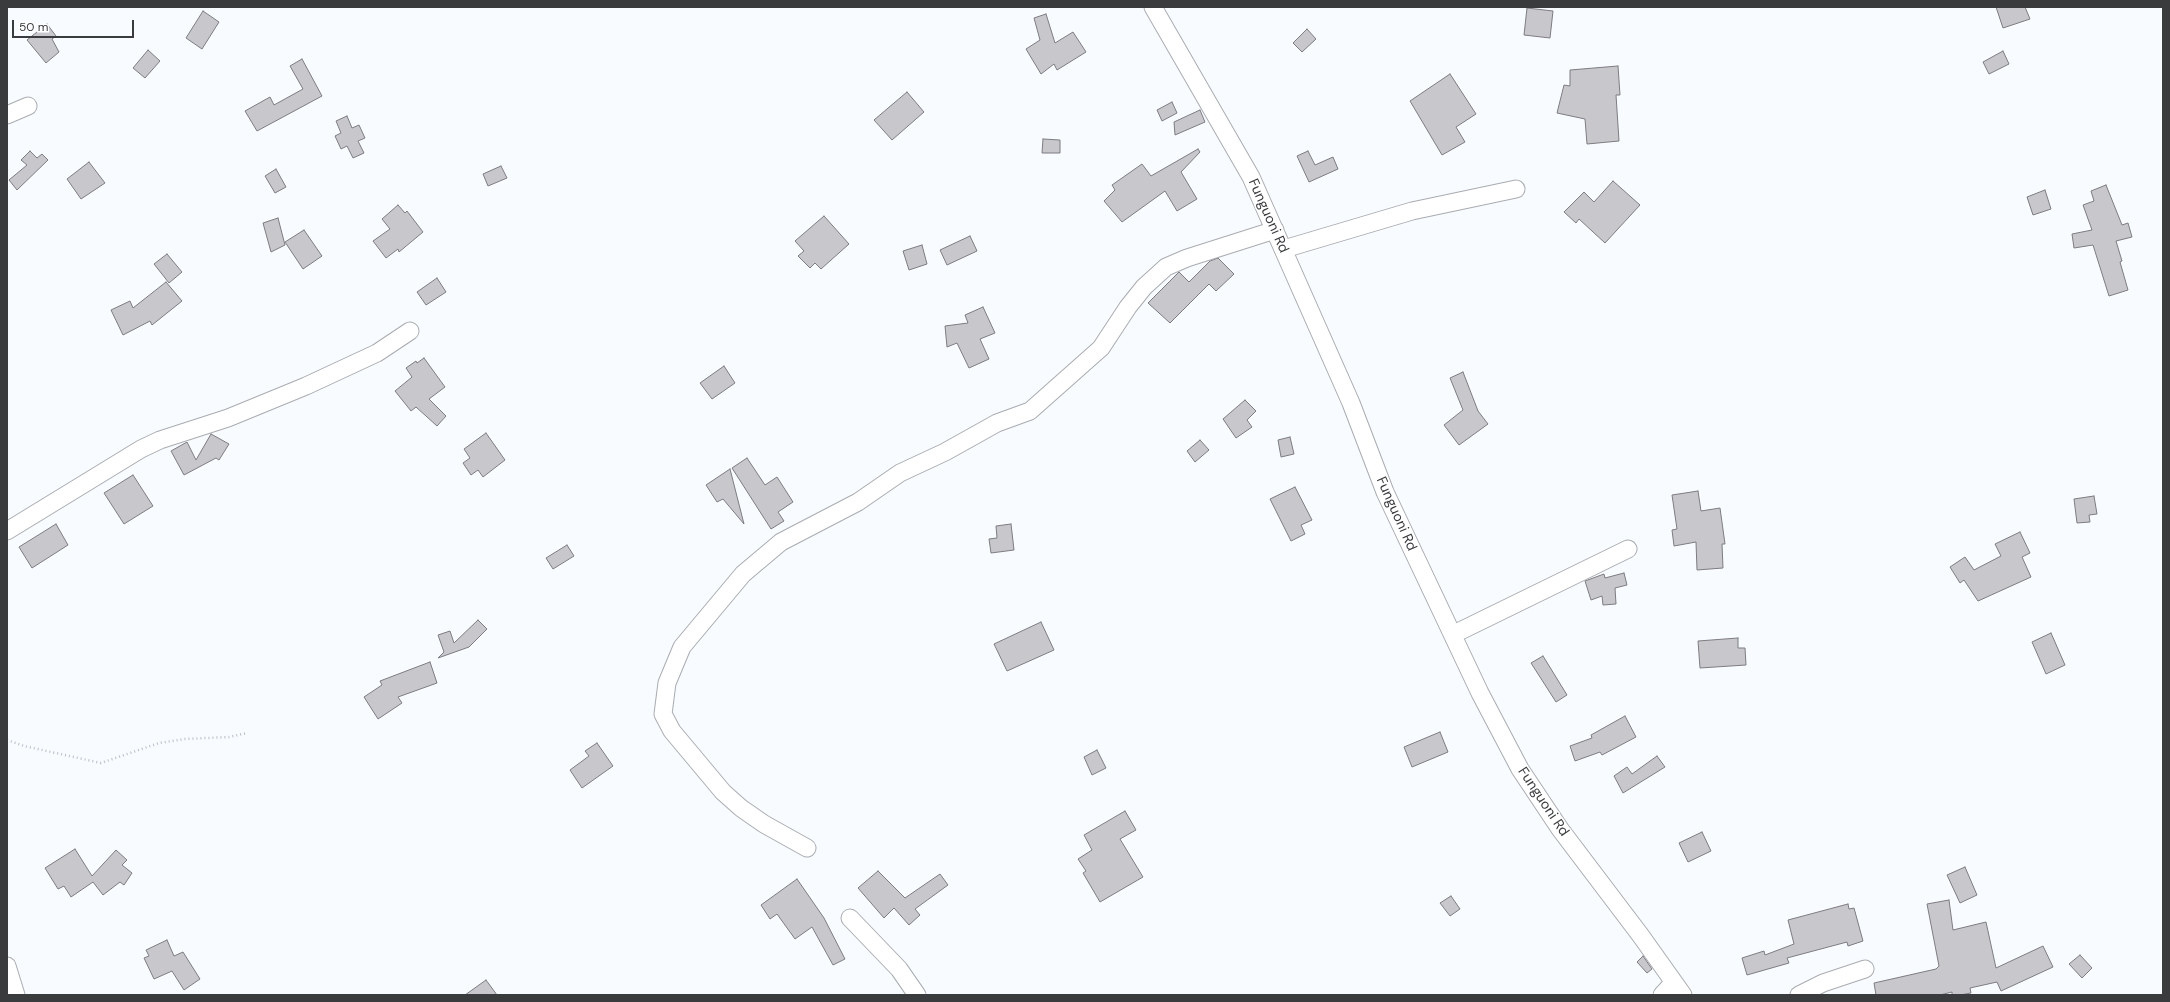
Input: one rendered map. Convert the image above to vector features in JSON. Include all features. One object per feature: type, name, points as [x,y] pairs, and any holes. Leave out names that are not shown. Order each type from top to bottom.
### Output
[{"type":"street","name":"Funguoni Rd","points":[[1153,7],[1251,177],[1351,403],[1384,492],[1454,634],[1480,693],[1520,769],[1560,828],[1641,936],[1672,991]]},
{"type":"street","points":[[7,116],[28,106]]},
{"type":"street","points":[[1284,249],[1412,211],[1516,189]]},
{"type":"street","points":[[807,848],[741,808],[723,792],[672,731],[663,714],[667,683],[682,647],[743,574],[781,542],[858,502],[900,473],[945,452],[997,423],[1030,411],[1101,348],[1128,307],[1144,287],[1166,268],[1187,258],[1275,230]]},
{"type":"street","points":[[7,531],[141,449],[160,440],[228,418],[306,386],[376,353],[410,331]]},
{"type":"street","points":[[1454,634],[1628,549]]},
{"type":"street","points":[[850,918],[899,969],[917,995]]},
{"type":"street","points":[[7,966],[16,995]]},
{"type":"street","points":[[1799,995],[1823,984],[1865,969]]},
{"type":"path","points":[[7,740],[24,746],[101,763],[159,742],[185,738],[229,737],[247,733]]},
{"type":"building","points":[[1996,7],[2025,7],[2030,19],[2003,28]]},
{"type":"building","points":[[1527,8],[1553,11],[1550,38],[1524,35]]},
{"type":"building","points":[[203,11],[219,22],[202,49],[186,38]]},
{"type":"building","points":[[1046,14],[1055,43],[1073,32],[1086,52],[1057,70],[1054,64],[1041,74],[1026,49],[1040,40],[1034,18]]},
{"type":"building","points":[[47,24],[56,36],[52,39],[59,52],[46,63],[27,40]]},
{"type":"building","points":[[1307,29],[1316,39],[1302,52],[1293,43]]},
{"type":"building","points":[[148,50],[160,61],[145,78],[133,68]]},
{"type":"building","points":[[2003,51],[2009,64],[1989,74],[1983,62]]},
{"type":"building","points":[[302,59],[322,96],[257,131],[245,111],[270,97],[274,105],[303,89],[290,66]]},
{"type":"building","points":[[1618,66],[1620,95],[1616,95],[1619,141],[1587,144],[1585,119],[1557,113],[1564,85],[1570,86],[1570,70]]},
{"type":"building","points":[[1450,74],[1476,114],[1456,127],[1465,142],[1442,155],[1410,101]]},
{"type":"building","points":[[907,92],[924,112],[892,140],[874,120]]},
{"type":"building","points":[[1172,102],[1177,113],[1162,121],[1157,110]]},
{"type":"building","points":[[1200,110],[1205,122],[1175,135],[1174,122]]},
{"type":"building","points":[[347,116],[352,128],[359,125],[365,138],[358,141],[364,153],[353,158],[347,146],[341,149],[335,136],[341,133],[336,121]]},
{"type":"building","points":[[1043,139],[1060,140],[1060,153],[1042,153]]},
{"type":"building","points":[[1198,149],[1200,152],[1181,172],[1197,199],[1177,211],[1165,191],[1122,222],[1104,201],[1115,190],[1112,185],[1142,164],[1151,176]]},
{"type":"building","points":[[30,151],[37,158],[42,154],[48,160],[17,190],[9,180],[27,165],[21,160]]},
{"type":"building","points":[[1308,151],[1315,165],[1333,157],[1338,169],[1309,182],[1297,156]]},
{"type":"building","points":[[89,162],[105,183],[81,199],[67,179]]},
{"type":"building","points":[[501,166],[507,178],[488,186],[483,174]]},
{"type":"building","points":[[276,169],[286,187],[275,193],[265,176]]},
{"type":"building","points":[[1613,181],[1640,205],[1605,243],[1579,219],[1576,223],[1564,212],[1584,192],[1594,202]]},
{"type":"building","points":[[2106,185],[2122,225],[2128,223],[2132,237],[2116,241],[2128,290],[2109,296],[2093,245],[2074,248],[2072,234],[2092,230],[2083,205],[2094,201],[2091,191]]},
{"type":"building","points":[[2045,190],[2051,209],[2033,215],[2027,197]]},
{"type":"building","points":[[398,205],[405,213],[407,211],[423,232],[399,252],[398,249],[386,258],[373,241],[390,229],[382,219]]},
{"type":"building","points":[[824,216],[849,244],[821,269],[815,263],[810,268],[798,256],[804,251],[795,241]]},
{"type":"building","points":[[278,218],[285,245],[271,252],[263,223]]},
{"type":"building","points":[[304,230],[322,256],[303,269],[285,242]]},
{"type":"building","points":[[970,236],[977,251],[947,265],[940,250]]},
{"type":"building","points":[[922,245],[927,264],[909,270],[903,251]]},
{"type":"building","points":[[167,254],[182,272],[169,283],[154,264]]},
{"type":"building","points":[[1218,258],[1234,274],[1216,291],[1209,284],[1170,323],[1148,303],[1179,272],[1189,282],[1210,261]]},
{"type":"building","points":[[437,278],[446,292],[426,305],[417,292]]},
{"type":"building","points":[[166,282],[182,301],[152,325],[150,321],[123,335],[111,310],[130,301],[133,308]]},
{"type":"building","points":[[983,307],[995,333],[980,339],[989,359],[969,368],[957,343],[947,347],[945,326],[968,323],[965,315]]},
{"type":"building","points":[[424,358],[445,387],[429,399],[446,416],[437,426],[416,407],[411,411],[395,391],[412,377],[406,368],[416,361],[417,363]]},
{"type":"building","points":[[724,366],[735,383],[712,399],[700,383]]},
{"type":"building","points":[[1463,372],[1478,411],[1488,424],[1459,445],[1444,425],[1463,410],[1450,378]]},
{"type":"building","points":[[1245,400],[1256,411],[1247,420],[1252,427],[1236,438],[1223,419]]},
{"type":"building","points":[[486,433],[505,460],[483,477],[478,470],[471,475],[463,463],[470,458],[464,449]]},
{"type":"building","points":[[211,434],[229,444],[219,460],[216,458],[184,475],[171,451],[187,442],[196,460]]},
{"type":"building","points":[[1290,437],[1294,454],[1281,457],[1278,440]]},
{"type":"building","points":[[1200,440],[1209,450],[1195,462],[1187,451]]},
{"type":"building","points":[[747,458],[765,485],[777,477],[793,502],[778,512],[784,521],[771,529],[732,468]]},
{"type":"building","points":[[730,469],[744,524],[723,499],[717,502],[706,485]]},
{"type":"building","points":[[133,475],[153,506],[124,524],[104,493]]},
{"type":"building","points":[[1295,487],[1312,520],[1301,525],[1305,534],[1291,541],[1270,499]]},
{"type":"building","points":[[1698,491],[1701,511],[1720,508],[1725,544],[1722,544],[1723,568],[1697,570],[1696,542],[1674,546],[1672,530],[1677,529],[1672,495]]},
{"type":"building","points":[[2094,496],[2097,514],[2089,515],[2090,522],[2077,523],[2074,499]]},
{"type":"building","points":[[56,524],[68,545],[32,568],[19,547]]},
{"type":"building","points":[[1011,524],[1014,550],[991,553],[989,539],[997,538],[996,526]]},
{"type":"building","points":[[2020,532],[2030,553],[2022,557],[2031,577],[1978,601],[1964,580],[1960,583],[1950,567],[1965,557],[1974,570],[2001,556],[1995,544]]},
{"type":"building","points":[[567,545],[574,556],[553,569],[546,558]]},
{"type":"building","points":[[1624,573],[1627,585],[1615,588],[1616,604],[1603,605],[1602,596],[1591,600],[1585,581],[1604,574],[1605,578]]},
{"type":"building","points":[[478,620],[487,629],[469,647],[438,658],[444,652],[438,635],[450,631],[454,643]]},
{"type":"building","points":[[1041,622],[1054,650],[1007,671],[994,644]]},
{"type":"building","points":[[2051,633],[2065,665],[2046,674],[2032,642]]},
{"type":"building","points":[[1738,638],[1738,648],[1745,648],[1746,665],[1700,668],[1698,641]]},
{"type":"building","points":[[1543,656],[1567,695],[1556,702],[1531,663]]},
{"type":"building","points":[[430,662],[437,683],[398,697],[402,703],[378,719],[364,697],[382,685],[380,681]]},
{"type":"building","points":[[1625,716],[1636,737],[1602,755],[1600,752],[1575,761],[1570,746],[1592,738],[1591,735]]},
{"type":"building","points":[[1440,732],[1448,752],[1412,767],[1404,747]]},
{"type":"building","points":[[597,743],[613,766],[582,788],[570,770],[589,756],[585,751]]},
{"type":"building","points":[[1097,750],[1106,768],[1092,775],[1084,757]]},
{"type":"building","points":[[1657,756],[1665,767],[1623,793],[1614,776],[1627,767],[1632,774]]},
{"type":"building","points":[[1125,811],[1136,830],[1120,839],[1143,877],[1100,902],[1083,873],[1086,871],[1078,859],[1092,850],[1084,835]]},
{"type":"building","points":[[1702,832],[1711,851],[1688,862],[1679,843]]},
{"type":"building","points":[[75,849],[92,876],[116,850],[127,860],[122,865],[132,873],[124,885],[120,882],[103,895],[93,882],[71,897],[64,886],[58,889],[45,868]]},
{"type":"building","points":[[1965,867],[1977,895],[1960,903],[1947,875]]},
{"type":"building","points":[[878,871],[905,898],[940,874],[948,885],[915,909],[920,915],[909,925],[894,908],[884,918],[858,888]]},
{"type":"building","points":[[797,879],[824,918],[845,959],[833,965],[812,927],[795,939],[777,914],[770,919],[761,905]]},
{"type":"building","points":[[1451,896],[1460,909],[1450,916],[1440,903]]},
{"type":"building","points":[[1949,900],[1953,930],[1986,922],[1996,968],[2043,946],[2053,967],[2001,991],[1997,982],[1970,988],[1971,993],[1960,995],[1952,995],[1952,992],[1940,995],[1876,995],[1874,983],[1936,969],[1939,966],[1927,904]]},
{"type":"building","points":[[1848,904],[1849,909],[1854,908],[1863,941],[1848,946],[1847,942],[1787,958],[1789,963],[1747,975],[1742,958],[1764,951],[1765,955],[1794,944],[1788,920]]},
{"type":"building","points":[[167,940],[174,956],[183,952],[200,979],[184,990],[172,971],[154,979],[144,958],[149,956],[146,950]]},
{"type":"building","points":[[2080,955],[2092,968],[2082,978],[2069,964]]},
{"type":"building","points":[[1643,956],[1652,969],[1647,973],[1637,962]]},
{"type":"building","points":[[486,980],[497,995],[465,995]]}]
